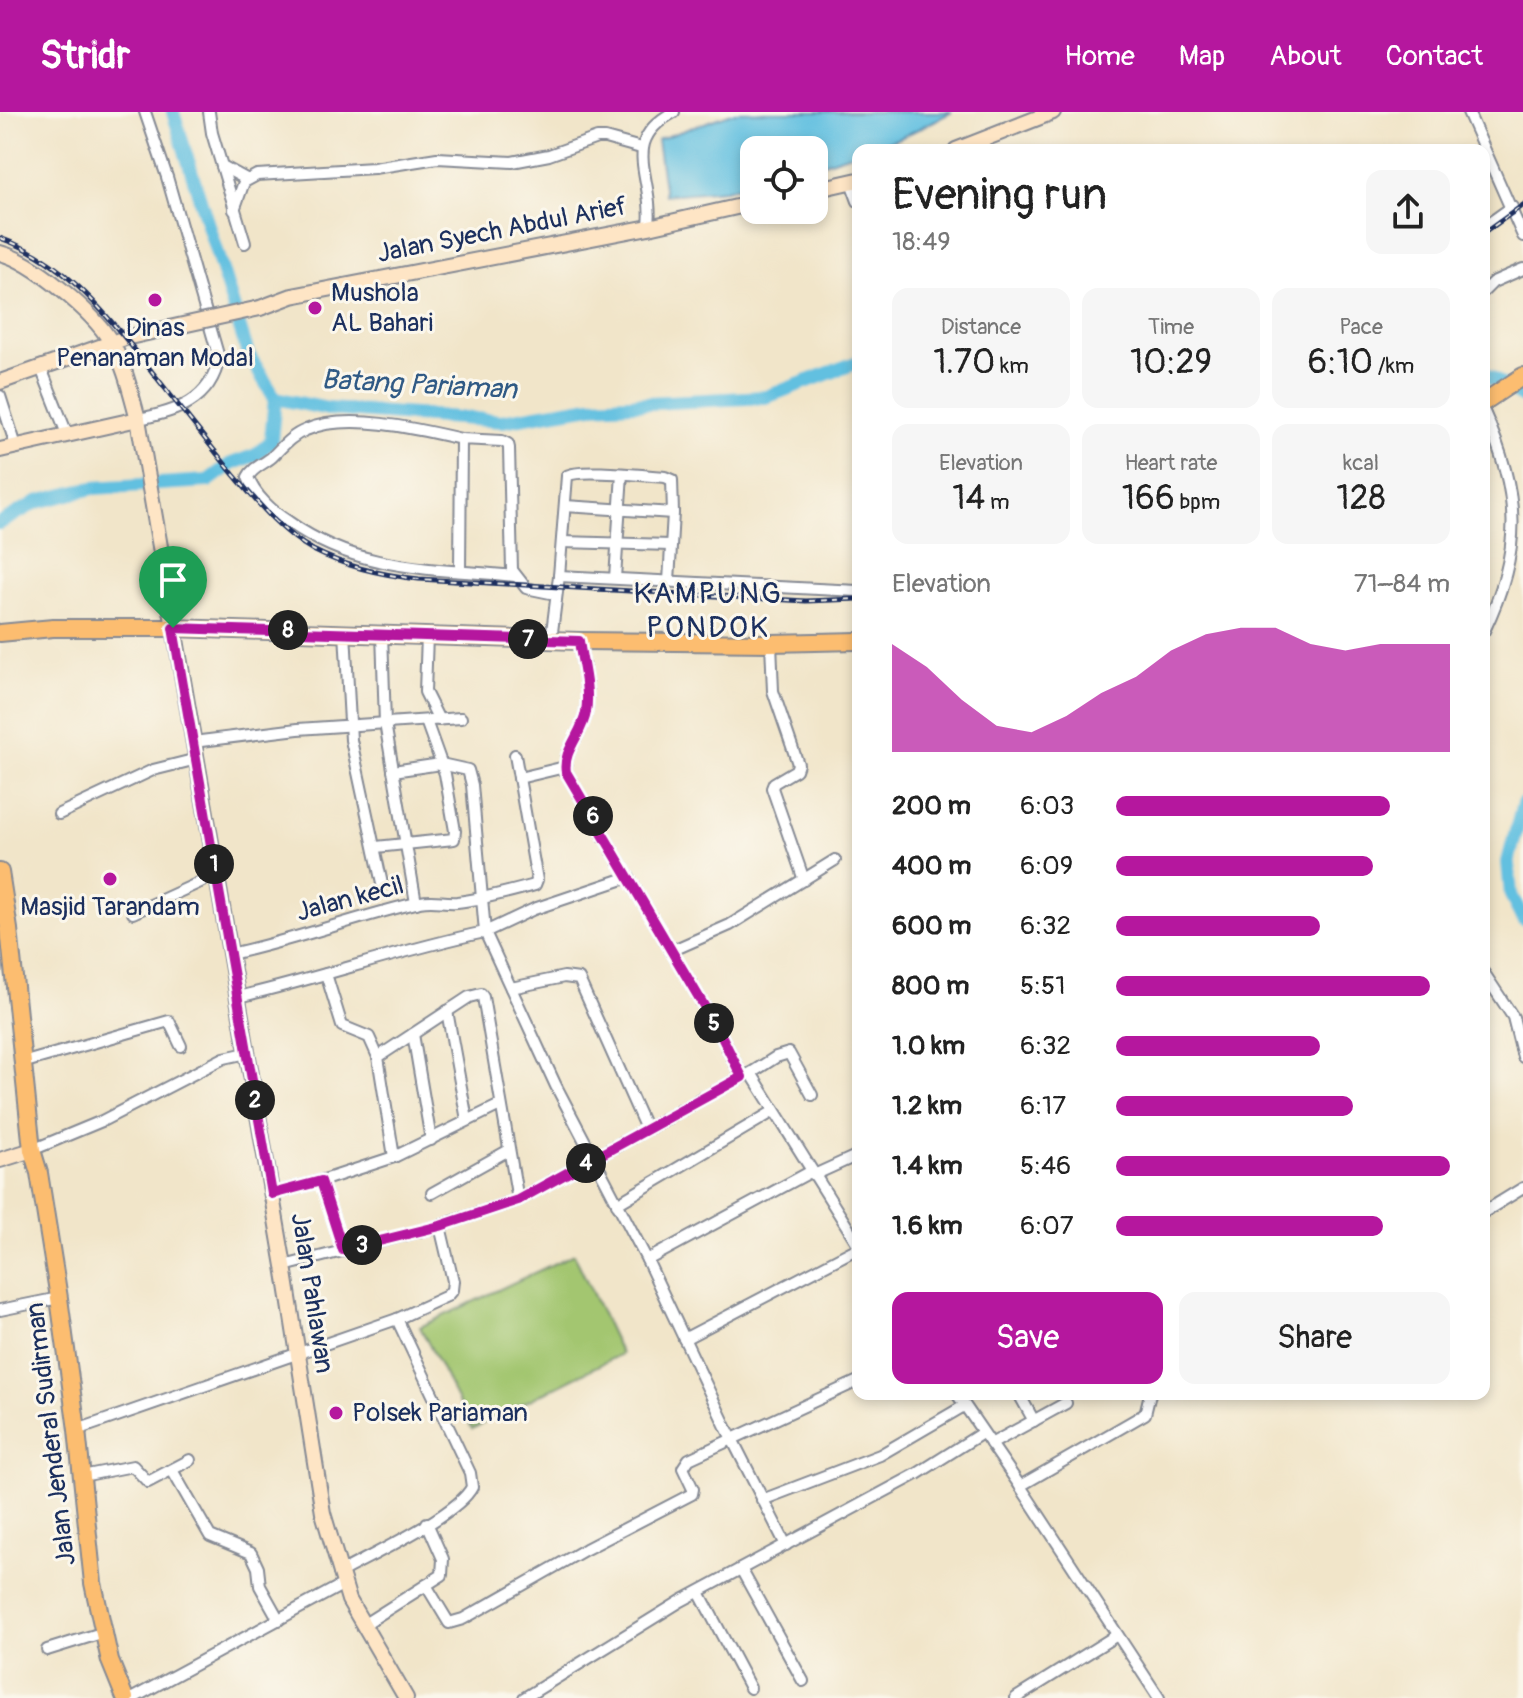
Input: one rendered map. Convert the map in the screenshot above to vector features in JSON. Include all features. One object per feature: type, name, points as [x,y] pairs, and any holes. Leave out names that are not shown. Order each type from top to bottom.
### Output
[{"type":"main road","points":[[1490,402],[1519,378]]},
{"type":"main road","points":[[0,636],[53,628],[173,628],[579,641],[852,641]]},
{"type":"main road","name":"Jalan Jenderal Sudirman","points":[[0,872],[4,930],[33,1156],[30,1174],[77,1430],[82,1476],[84,1584],[102,1664],[115,1698]]},
{"type":"main road","name":"Jalan Jenderal Sudirman","points":[[55,1299],[81,1515],[103,1632],[113,1671],[125,1698]]},
{"type":"street","points":[[0,450],[168,413],[190,404],[207,388],[216,373],[219,358],[145,112]]},
{"type":"street","points":[[209,112],[210,125],[245,243]]},
{"type":"street","points":[[649,227],[650,198],[641,148],[651,128],[674,112]]},
{"type":"street","points":[[971,144],[1053,112]]},
{"type":"street","points":[[1468,112],[1480,144]]},
{"type":"street","points":[[222,166],[246,179],[257,175],[374,168],[437,158],[512,162],[549,155],[597,138],[641,148]]},
{"type":"street","points":[[1490,173],[1512,207],[1523,236]]},
{"type":"street","points":[[234,210],[246,179]]},
{"type":"street","points":[[828,187],[852,181]]},
{"type":"street","name":"Jalan Syech Abdul Arief","points":[[0,382],[112,343],[260,308],[292,296],[649,227],[740,206]]},
{"type":"street","points":[[1490,223],[1512,207]]},
{"type":"street","points":[[0,253],[33,269],[63,292],[89,315],[112,343]]},
{"type":"street","points":[[1490,285],[1523,269]]},
{"type":"street","name":"Jalan Pahlawan","points":[[112,343],[138,419],[154,500],[323,1513],[341,1579],[363,1625],[406,1698]]},
{"type":"street","points":[[41,368],[67,434]]},
{"type":"street","points":[[0,396],[16,446]]},
{"type":"street","points":[[1490,413],[1512,486],[1515,517],[1513,547],[1504,583],[1490,617]]},
{"type":"street","points":[[515,576],[386,564],[322,543],[279,516],[267,505],[248,477],[251,471],[296,435],[325,424],[358,423],[461,439],[502,441],[509,446],[510,562],[515,576],[531,591],[555,594]]},
{"type":"street","points":[[460,571],[461,439]]},
{"type":"street","points":[[551,640],[569,473],[669,478],[673,486],[673,513],[669,581]]},
{"type":"street","points":[[615,578],[622,474]]},
{"type":"street","points":[[565,506],[673,513]]},
{"type":"street","points":[[562,542],[671,545]]},
{"type":"street","points":[[559,576],[852,591]]},
{"type":"street","points":[[345,632],[350,728],[382,884]]},
{"type":"street","points":[[382,633],[385,723],[416,903]]},
{"type":"street","points":[[427,635],[425,692],[439,720]]},
{"type":"street","points":[[579,641],[587,707],[565,767],[575,790],[746,1075],[774,1111],[852,1236]]},
{"type":"street","points":[[771,643],[773,691],[798,764],[796,770],[774,783],[772,792],[804,880]]},
{"type":"street","points":[[193,742],[285,731],[461,718]]},
{"type":"street","points":[[376,847],[454,839],[450,794],[426,721]]},
{"type":"street","points":[[515,755],[519,778],[565,767]]},
{"type":"street","points":[[59,814],[153,770],[197,759]]},
{"type":"street","points":[[393,771],[441,764],[465,768],[470,774],[485,932],[593,1159],[647,1260],[786,1545]]},
{"type":"street","name":"Jalan kecil","points":[[230,954],[429,900],[443,903],[482,899],[535,885],[537,880],[519,778]]},
{"type":"street","points":[[671,951],[720,930],[835,860]]},
{"type":"street","points":[[133,913],[216,875]]},
{"type":"street","points":[[238,997],[295,985],[441,941],[485,932],[534,909],[629,877]]},
{"type":"street","points":[[326,974],[343,1029],[369,1037],[378,1057],[394,1157]]},
{"type":"street","points":[[511,988],[564,977],[579,979],[646,1129]]},
{"type":"street","points":[[1490,982],[1513,1017],[1523,1057]]},
{"type":"street","points":[[378,1057],[469,997],[481,994],[518,1200]]},
{"type":"street","points":[[447,1011],[467,1120]]},
{"type":"street","points":[[22,1063],[169,1021],[181,1046]]},
{"type":"street","points":[[413,1034],[431,1140]]},
{"type":"street","points":[[0,1160],[33,1156],[224,1058],[247,1053]]},
{"type":"street","points":[[284,1266],[440,1226],[518,1200],[776,1057],[789,1053],[812,1095]]},
{"type":"street","points":[[272,1194],[394,1157],[500,1105]]},
{"type":"street","points":[[617,1204],[774,1111]]},
{"type":"street","points":[[432,1193],[509,1150]]},
{"type":"street","points":[[647,1260],[813,1173],[852,1157]]},
{"type":"street","points":[[321,1181],[343,1250]]},
{"type":"street","points":[[1490,1208],[1523,1188]]},
{"type":"street","points":[[77,1430],[397,1319],[442,1299],[452,1290],[453,1281],[440,1226]]},
{"type":"street","points":[[684,1339],[852,1249]]},
{"type":"street","points":[[0,1310],[55,1299]]},
{"type":"street","points":[[133,1698],[279,1620],[465,1499],[472,1487],[472,1479],[397,1319]]},
{"type":"street","points":[[426,1585],[447,1621],[452,1623],[463,1619],[586,1549],[692,1494],[684,1464],[732,1438],[772,1423],[852,1384]]},
{"type":"street","points":[[960,1400],[1159,1698]]},
{"type":"street","points":[[1022,1400],[1034,1421]]},
{"type":"street","points":[[1020,1486],[1145,1414],[1148,1400]]},
{"type":"street","points":[[991,1444],[1066,1403]]},
{"type":"street","points":[[762,1500],[880,1455],[964,1406]]},
{"type":"street","points":[[524,1698],[699,1592],[917,1474],[982,1433]]},
{"type":"street","points":[[82,1476],[133,1466],[148,1482],[190,1460]]},
{"type":"street","points":[[172,1470],[210,1536],[253,1555],[260,1586],[279,1620]]},
{"type":"street","points":[[363,1625],[442,1575],[444,1565],[427,1523]]},
{"type":"street","points":[[741,1569],[803,1681]]},
{"type":"street","points":[[699,1592],[750,1688]]},
{"type":"street","points":[[47,1650],[95,1635]]},
{"type":"street","points":[[1016,1698],[1117,1635]]},
{"type":"green space","points":[[574,1254],[621,1354],[472,1429],[420,1327]]},
{"type":"water","points":[[735,112],[952,112],[882,144],[852,144],[852,154],[828,161],[828,136],[740,136],[740,186],[665,195],[657,140]]},
{"type":"waterway","name":"Batang Pariaman","points":[[173,112],[248,354],[275,398],[328,409],[502,421],[591,406],[766,397],[852,364]]},
{"type":"waterway","name":"Batang Pariaman","points":[[1490,378],[1523,397]]},
{"type":"waterway","points":[[0,523],[37,502],[93,488],[208,481],[231,464],[256,455],[271,441],[275,398]]},
{"type":"waterway","name":"Batang Pariaman","points":[[1523,804],[1508,862],[1511,895],[1523,919]]},
{"type":"railway","points":[[1490,229],[1523,205]]},
{"type":"railway","points":[[0,238],[44,260],[82,290],[115,326],[261,506],[290,534],[326,556],[364,569],[419,579],[806,601],[852,599]]},
{"type":"place","name":"Dinas Penanaman Modal","points":[[155,300]]},
{"type":"place","name":"Mushola AL Bahari","points":[[315,308]]},
{"type":"place","name":"Masjid Tarandam","points":[[110,879]]},
{"type":"place","name":"Polsek Pariaman","points":[[336,1413]]},
{"type":"district","name":"KAMPUNG PONDOK","points":[[708,610]]},
{"type":"route","points":[[173,628],[579,641],[587,707],[583,724],[565,763],[566,772],[720,1033],[742,1077],[537,1191],[440,1226],[343,1250],[321,1181],[272,1194],[173,628]]}]
